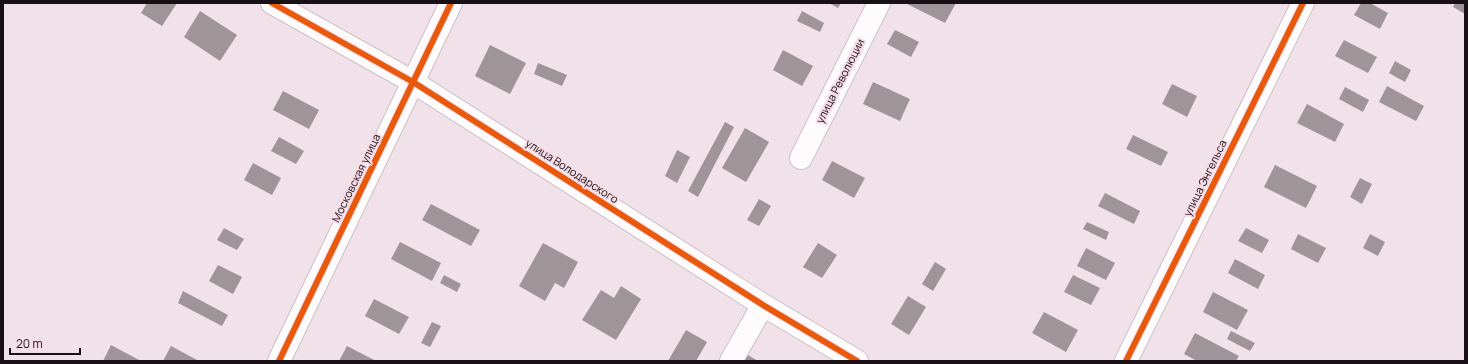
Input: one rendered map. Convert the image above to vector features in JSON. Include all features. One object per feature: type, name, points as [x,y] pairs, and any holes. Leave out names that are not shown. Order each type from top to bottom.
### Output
[{"type":"street","name":"улица Володарского","points":[[272,3],[414,82],[763,305],[857,361]]},
{"type":"street","name":"Московская улица","points":[[279,361],[451,3]]},
{"type":"street","name":"улица Революции","points":[[801,158],[879,3]]},
{"type":"street","name":"улица Энгельса","points":[[1126,361],[1303,3]]},
{"type":"street","points":[[730,361],[763,305]]},
{"type":"building","points":[[147,3],[177,3],[162,26],[141,13]]},
{"type":"building","points":[[829,3],[841,3],[838,8]]},
{"type":"building","points":[[956,3],[945,23],[907,4]]},
{"type":"building","points":[[1361,3],[1370,3],[1388,13],[1380,29],[1354,15]]},
{"type":"building","points":[[1455,3],[1465,3],[1465,14],[1453,7]]},
{"type":"building","points":[[200,11],[237,35],[220,61],[184,37]]},
{"type":"building","points":[[802,11],[824,23],[820,32],[797,21]]},
{"type":"building","points":[[895,30],[919,42],[911,57],[887,44]]},
{"type":"building","points":[[1344,40],[1377,57],[1368,73],[1335,56]]},
{"type":"building","points":[[490,45],[526,63],[510,94],[475,76]]},
{"type":"building","points":[[783,50],[813,66],[802,86],[773,70]]},
{"type":"building","points":[[1395,61],[1411,70],[1405,82],[1389,73]]},
{"type":"building","points":[[538,63],[567,75],[562,86],[534,74]]},
{"type":"building","points":[[873,82],[910,99],[900,121],[863,104]]},
{"type":"building","points":[[1172,84],[1197,96],[1187,117],[1162,104]]},
{"type":"building","points":[[1387,86],[1424,106],[1416,121],[1379,102]]},
{"type":"building","points":[[1345,87],[1369,100],[1363,112],[1339,99]]},
{"type":"building","points":[[283,91],[319,110],[309,129],[273,110]]},
{"type":"building","points":[[1307,104],[1344,124],[1335,142],[1297,123]]},
{"type":"building","points":[[725,122],[734,127],[698,197],[688,191]]},
{"type":"building","points":[[745,128],[769,142],[746,182],[722,168]]},
{"type":"building","points":[[1133,135],[1168,152],[1161,166],[1126,149]]},
{"type":"building","points":[[279,137],[304,151],[296,164],[271,151]]},
{"type":"building","points":[[677,150],[690,157],[677,183],[665,176]]},
{"type":"building","points":[[832,161],[865,178],[854,198],[822,180]]},
{"type":"building","points":[[253,163],[281,178],[272,195],[244,180]]},
{"type":"building","points":[[1275,165],[1317,186],[1306,208],[1264,187]]},
{"type":"building","points":[[1360,178],[1372,184],[1362,204],[1350,197]]},
{"type":"building","points":[[1105,193],[1140,211],[1134,224],[1098,206]]},
{"type":"building","points":[[759,199],[771,206],[759,226],[747,220]]},
{"type":"building","points":[[431,204],[480,230],[471,246],[422,220]]},
{"type":"building","points":[[1087,222],[1109,232],[1106,240],[1083,229]]},
{"type":"building","points":[[224,228],[244,239],[237,250],[217,240]]},
{"type":"building","points":[[1246,228],[1269,240],[1262,253],[1238,241]]},
{"type":"building","points":[[1298,234],[1326,248],[1318,263],[1291,249]]},
{"type":"building","points":[[1370,234],[1385,242],[1378,256],[1363,248]]},
{"type":"building","points":[[400,242],[441,263],[432,281],[391,259]]},
{"type":"building","points":[[543,243],[578,262],[564,288],[555,283],[545,301],[519,286]]},
{"type":"building","points":[[818,243],[837,255],[822,278],[803,267]]},
{"type":"building","points":[[1086,248],[1115,263],[1106,280],[1077,266]]},
{"type":"building","points":[[1235,259],[1265,275],[1258,289],[1228,273]]},
{"type":"building","points":[[935,262],[946,269],[933,291],[922,284]]},
{"type":"building","points":[[218,265],[242,277],[233,294],[209,281]]},
{"type":"building","points":[[444,275],[461,284],[457,292],[440,283]]},
{"type":"building","points":[[1073,275],[1100,288],[1091,305],[1064,292]]},
{"type":"building","points":[[621,286],[641,299],[616,340],[582,320],[601,290],[614,298]]},
{"type":"building","points":[[183,291],[228,315],[222,326],[178,303]]},
{"type":"building","points":[[1213,292],[1248,310],[1237,330],[1203,312]]},
{"type":"building","points":[[908,296],[926,307],[909,335],[891,324]]},
{"type":"building","points":[[374,299],[409,317],[399,334],[365,316]]},
{"type":"building","points":[[1044,312],[1078,330],[1066,352],[1032,333]]},
{"type":"building","points":[[432,322],[441,326],[430,347],[421,343]]},
{"type":"building","points":[[686,330],[707,342],[696,361],[668,361]]},
{"type":"building","points":[[1231,331],[1255,343],[1250,351],[1227,339]]},
{"type":"building","points":[[1195,333],[1239,356],[1236,361],[1197,361],[1184,354]]},
{"type":"building","points":[[111,345],[141,361],[103,361]]},
{"type":"building","points":[[171,346],[197,360],[197,361],[163,361]]},
{"type":"building","points":[[347,346],[376,361],[339,361]]},
{"type":"building","points":[[748,355],[758,361],[744,361]]},
{"type":"cycle path","points":[[272,3],[413,82],[763,305],[857,361]]},
{"type":"cycle path","points":[[279,361],[451,3]]},
{"type":"cycle path","points":[[1126,361],[1303,3]]}]
